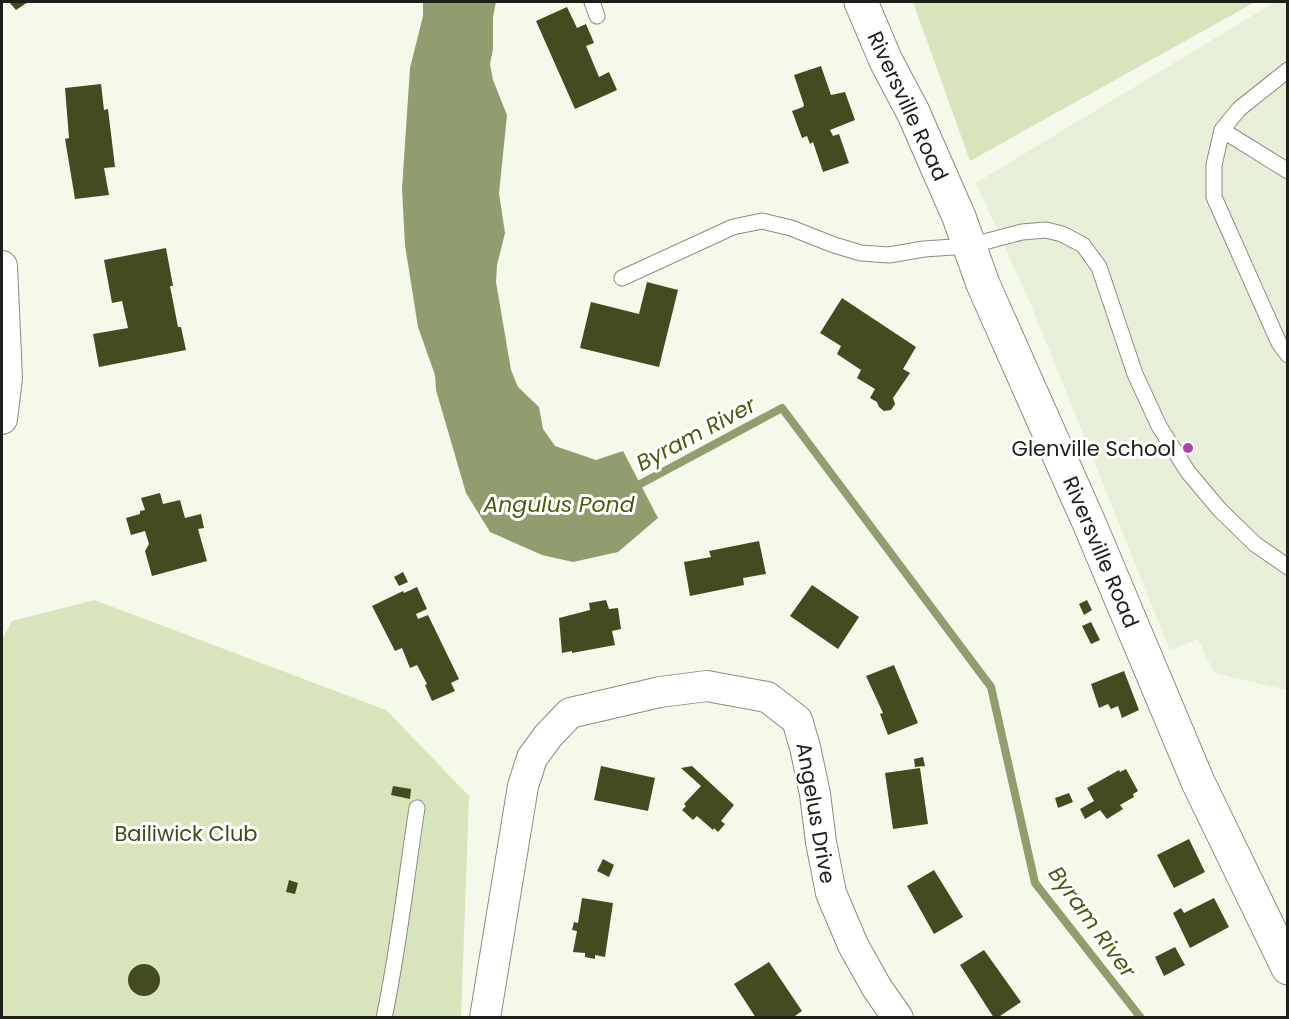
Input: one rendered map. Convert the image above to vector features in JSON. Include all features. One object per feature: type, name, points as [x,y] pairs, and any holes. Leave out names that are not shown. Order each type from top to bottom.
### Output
[{"type":"street","name":"Riversville Road","points":[[861,2],[959,217],[983,284],[1090,525],[1198,782],[1287,968]]},
{"type":"street","points":[[2,266],[7,378],[2,419]]},
{"type":"street","name":"Angelus Drive","points":[[485,1017],[523,786],[532,758],[548,736],[570,713],[660,692],[707,686],[767,697],[797,720],[815,794],[831,894],[853,945],[898,1017]]},
{"type":"lane","points":[[1287,70],[1239,109],[1222,129],[1214,165],[1214,197],[1279,343],[1287,354]]},
{"type":"lane","points":[[1222,129],[1287,171]]},
{"type":"lane","points":[[622,278],[733,227],[762,221],[791,228],[861,253],[889,255],[924,249],[969,246],[1022,232],[1046,230],[1062,234],[1083,245],[1099,267],[1136,374],[1159,426],[1182,463],[1220,510],[1255,544],[1287,567]]},
{"type":"lane","points":[[384,1017],[395,966],[417,808]]},
{"type":"shaded area","name":"Glenville School","points":[[1275,2],[1287,2],[1287,690],[1214,673],[1198,639],[1170,650],[1031,305],[976,183]]},
{"type":"green space","points":[[913,2],[1255,2],[970,161]]},
{"type":"green space","name":"Bailiwick Club","points":[[94,600],[386,710],[469,796],[461,1017],[2,1017],[2,640],[12,621]]},
{"type":"water","name":"Angulus Pond","points":[[423,2],[496,2],[490,64],[493,80],[507,115],[499,193],[505,233],[497,265],[496,282],[511,370],[518,387],[539,407],[543,429],[555,446],[596,460],[623,451],[658,518],[618,552],[573,562],[542,555],[490,532],[466,493],[436,390],[435,375],[418,327],[405,245],[402,189],[410,68],[423,16]]},
{"type":"building","points":[[9,2],[28,2],[16,10]]},
{"type":"building","points":[[567,7],[577,28],[586,24],[594,43],[586,46],[599,77],[609,72],[617,90],[575,109],[536,21]]},
{"type":"building","points":[[821,66],[831,95],[845,92],[855,120],[830,130],[833,136],[839,134],[849,163],[823,172],[813,142],[810,144],[807,136],[802,138],[792,111],[804,105],[794,75]]},
{"type":"building","points":[[101,84],[104,110],[108,109],[115,167],[104,168],[109,195],[75,199],[65,139],[69,138],[65,88]]},
{"type":"building","points":[[166,248],[178,327],[181,327],[186,350],[99,367],[93,334],[128,328],[122,301],[112,303],[104,260]]},
{"type":"building","points":[[647,282],[678,290],[659,367],[580,348],[591,302],[639,314]]},
{"type":"building","points":[[842,298],[916,347],[903,369],[910,373],[893,398],[895,404],[891,410],[884,411],[877,402],[870,398],[875,389],[857,378],[861,370],[837,354],[841,346],[820,333]]},
{"type":"building","points":[[160,493],[163,504],[180,500],[185,518],[201,514],[204,528],[198,529],[207,561],[152,576],[145,551],[149,544],[145,531],[131,535],[126,518],[145,510],[141,498]]},
{"type":"building","points":[[759,541],[766,574],[743,578],[744,585],[690,596],[684,562],[711,557],[709,551]]},
{"type":"building","points":[[403,572],[408,582],[399,586],[394,577]]},
{"type":"building","points":[[812,585],[859,617],[838,649],[790,616]]},
{"type":"building","points":[[417,587],[427,609],[416,614],[418,619],[428,615],[459,679],[451,683],[455,691],[432,701],[425,685],[427,684],[417,665],[410,668],[402,648],[395,651],[372,606]]},
{"type":"building","points":[[606,600],[609,609],[618,608],[621,629],[612,631],[615,645],[562,653],[559,618],[590,610],[589,603]]},
{"type":"building","points":[[1087,600],[1092,610],[1084,615],[1079,604]]},
{"type":"building","points":[[1091,622],[1100,640],[1091,644],[1082,626]]},
{"type":"building","points":[[894,665],[918,723],[888,735],[880,714],[883,713],[866,676]]},
{"type":"building","points":[[1124,671],[1139,710],[1122,718],[1118,706],[1111,709],[1108,704],[1099,708],[1091,684]]},
{"type":"building","points":[[923,757],[925,766],[915,767],[914,759]]},
{"type":"building","points":[[601,766],[655,778],[648,811],[594,800]]},
{"type":"building","points":[[692,766],[734,805],[721,821],[725,824],[718,832],[697,816],[693,820],[682,810],[686,806],[684,804],[701,786],[681,768]]},
{"type":"building","points":[[920,768],[928,824],[893,829],[885,773]]},
{"type":"building","points":[[1126,769],[1138,791],[1133,794],[1134,797],[1120,805],[1123,809],[1107,819],[1100,810],[1085,819],[1080,809],[1094,801],[1087,788],[1119,770],[1120,772]]},
{"type":"building","points":[[393,786],[411,789],[410,799],[391,795]]},
{"type":"building","points":[[1069,793],[1073,802],[1058,808],[1055,798]]},
{"type":"building","points":[[1189,839],[1205,872],[1174,888],[1157,855]]},
{"type":"building","points":[[603,859],[614,865],[609,877],[597,871]]},
{"type":"building","points":[[934,870],[963,917],[934,934],[907,886]]},
{"type":"building","points":[[289,880],[298,883],[295,894],[286,892]]},
{"type":"building","points":[[582,898],[613,903],[605,957],[595,955],[595,959],[585,957],[585,953],[573,952],[577,931],[572,930],[574,922],[578,923]]},
{"type":"building","points":[[1214,898],[1229,927],[1190,948],[1173,913],[1181,908],[1184,913]]},
{"type":"building","points":[[1175,947],[1185,965],[1164,976],[1155,957]]},
{"type":"building","points":[[984,950],[1021,1002],[997,1018],[994,1018],[960,965]]},
{"type":"building","points":[[769,962],[802,1011],[792,1018],[756,1018],[734,984]]},
{"type":"building","points":[[144,964],[155,969],[160,980],[155,991],[144,996],[133,991],[128,980],[133,969]]},
{"type":"waterway","name":"Byram River","points":[[631,489],[782,408],[991,687],[1035,883],[1141,1018]]},
{"type":"place","name":"Glenville School","points":[[1188,448]]}]
